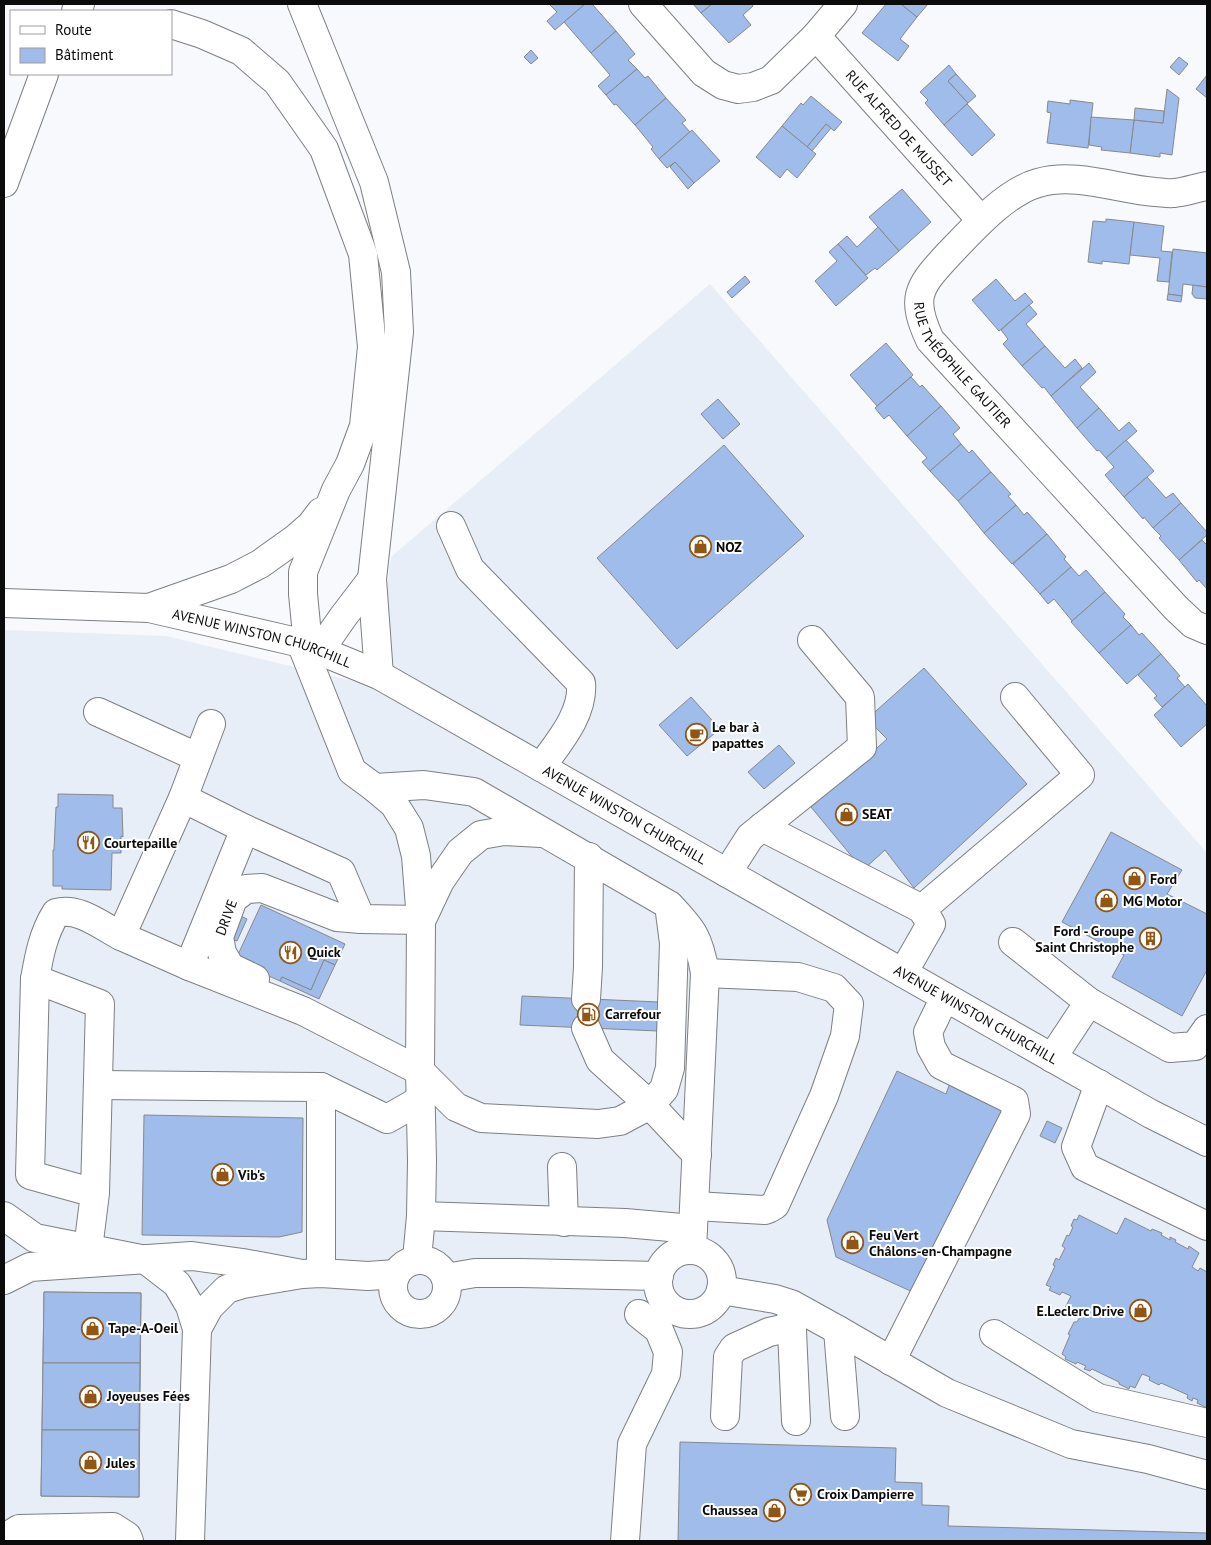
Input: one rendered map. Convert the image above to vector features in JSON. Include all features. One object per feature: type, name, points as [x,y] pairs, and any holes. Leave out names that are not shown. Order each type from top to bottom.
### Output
[{"type":"street","points":[[302,4],[374,182],[396,272],[399,332],[372,579],[379,675]]},
{"type":"street","points":[[643,4],[704,73],[723,86],[738,89],[753,87],[771,80],[816,36],[843,4]]},
{"type":"street","points":[[4,1280],[30,1267],[192,1256],[312,1273],[368,1276],[406,1266],[426,1260],[435,1263],[442,1270],[448,1286],[444,1302],[432,1312],[423,1314],[415,1314],[400,1306],[393,1290],[406,1266],[421,1216],[421,920],[416,856],[409,828],[394,804],[352,771],[310,646],[302,594],[303,572],[336,490],[350,464],[364,426],[372,347],[363,254],[324,149],[277,82],[241,51],[202,34],[172,24]]},
{"type":"street","name":"RUE ALFRED DE MUSSET","points":[[816,36],[981,220]]},
{"type":"street","points":[[4,183],[45,76]]},
{"type":"street","name":"RUE THÉOPHILE GAUTIER","points":[[1207,186],[1173,193],[1145,191],[1073,179],[1037,183],[1013,195],[981,220],[930,274],[922,288],[918,304],[921,320],[930,340],[1176,608],[1193,624],[1207,630]]},
{"type":"street","points":[[148,608],[231,579],[260,564],[295,540],[311,525],[336,490]]},
{"type":"street","points":[[451,526],[470,569],[581,683],[582,693],[570,729],[541,767]]},
{"type":"street","points":[[310,646],[343,616],[372,579]]},
{"type":"street","name":"AVENUE WINSTON CHURCHILL","points":[[4,603],[148,608],[310,646],[379,675],[1150,1114],[1207,1142]]},
{"type":"street","points":[[727,873],[750,837],[862,747],[860,697],[812,640]]},
{"type":"street","points":[[922,909],[1080,776],[1015,697]]},
{"type":"street","points":[[98,712],[198,757]]},
{"type":"street","points":[[120,936],[183,798],[211,724]]},
{"type":"street","points":[[375,788],[424,785],[474,792],[669,905],[688,924],[700,947],[705,973],[698,1155],[693,1228],[683,1251],[667,1259],[659,1276],[660,1291],[668,1304],[686,1314],[705,1310],[712,1305],[721,1290],[720,1272],[716,1263],[710,1256],[702,1252],[693,1228]]},
{"type":"street","points":[[183,798],[245,829],[341,872],[361,919]]},
{"type":"street","points":[[762,827],[922,909],[931,924],[903,974]]},
{"type":"street","points":[[189,966],[245,829]]},
{"type":"street","points":[[421,920],[440,881],[460,852],[480,835],[504,831],[547,834]]},
{"type":"street","points":[[586,999],[589,858]]},
{"type":"street","points":[[318,910],[333,901],[339,888],[341,872]]},
{"type":"street","name":"DRIVE","points":[[303,1011],[281,990],[230,967],[222,954],[219,936],[233,899],[246,889],[262,888],[337,917],[421,920]]},
{"type":"street","points":[[95,1193],[30,1174],[35,979],[44,936],[56,913],[66,910],[81,914],[120,936],[189,966],[303,1011],[420,1071],[456,1107],[481,1118],[598,1124],[620,1121],[650,1105],[664,1089],[670,1068],[674,943],[669,905]]},
{"type":"street","points":[[1013,942],[1089,1002],[1170,1048],[1195,1046],[1207,1029]]},
{"type":"street","points":[[421,1216],[624,1223],[693,1228],[765,1210],[775,1205],[824,1096],[844,1036],[849,1004],[834,988],[798,978],[705,973]]},
{"type":"street","points":[[35,979],[100,1004],[95,1193],[88,1249]]},
{"type":"street","points":[[891,1361],[1016,1114],[1014,1101],[941,1065],[931,1047],[928,1032],[945,997]]},
{"type":"street","points":[[1052,1058],[1089,1002]]},
{"type":"street","points":[[586,1028],[600,1060],[650,1105],[698,1155]]},
{"type":"street","points":[[1099,1084],[1076,1147],[1085,1167],[1207,1226]]},
{"type":"street","points":[[98,1085],[321,1087],[387,1119],[422,1098]]},
{"type":"street","points":[[312,1273],[321,1087]]},
{"type":"street","points":[[562,1167],[564,1222]]},
{"type":"street","points":[[4,1216],[35,1238],[146,1260],[177,1284],[190,1306],[197,1329],[190,1541]]},
{"type":"street","points":[[197,1329],[209,1308],[227,1289],[243,1284],[312,1273]]},
{"type":"street","points":[[446,1278],[475,1273],[659,1276]]},
{"type":"street","points":[[721,1290],[775,1299],[792,1316],[838,1330],[947,1393],[1071,1444],[1148,1459],[1207,1475]]},
{"type":"street","points":[[668,1352],[696,1313]]},
{"type":"street","points":[[625,1541],[632,1444],[666,1374],[668,1352],[659,1330],[639,1314]]},
{"type":"street","points":[[725,1416],[728,1357],[734,1348],[769,1332],[792,1316]]},
{"type":"street","points":[[792,1316],[796,1421]]},
{"type":"street","points":[[838,1330],[845,1416]]},
{"type":"street","points":[[994,1334],[1098,1398],[1207,1423]]},
{"type":"street","points":[[6,1541],[8,1536],[19,1529],[113,1527],[127,1536],[129,1541]]},
{"type":"shaded area","points":[[710,284],[1207,853],[1207,1541],[4,1541],[4,630],[166,636],[374,686],[391,557]]},
{"type":"building","points":[[549,4],[585,4],[555,30],[547,21],[557,12]]},
{"type":"building","points":[[585,4],[592,4],[616,31],[591,53],[564,22]]},
{"type":"building","points":[[693,4],[712,4],[701,13]]},
{"type":"building","points":[[712,4],[752,4],[753,6],[743,15],[751,25],[729,43],[701,13]]},
{"type":"building","points":[[886,4],[901,4],[917,17],[900,39],[909,46],[898,61],[862,33]]},
{"type":"building","points":[[901,4],[928,4],[917,17]]},
{"type":"building","points":[[616,31],[635,54],[628,60],[637,69],[606,95],[598,86],[610,75],[591,53]]},
{"type":"building","points":[[531,50],[538,58],[531,64],[524,57]]},
{"type":"building","points":[[1179,57],[1188,64],[1179,75],[1170,67]]},
{"type":"building","points":[[949,65],[956,74],[948,81],[968,103],[944,125],[925,103],[928,100],[920,92]]},
{"type":"building","points":[[637,69],[645,78],[648,76],[666,98],[635,125],[606,95]]},
{"type":"building","points":[[956,74],[976,96],[968,103],[948,81]]},
{"type":"building","points":[[1207,75],[1207,98],[1196,89]]},
{"type":"building","points":[[1167,89],[1179,98],[1172,155],[1160,153],[1160,157],[1130,153],[1134,120],[1163,123]]},
{"type":"building","points":[[811,96],[842,122],[834,131],[826,124],[807,147],[782,126],[801,103],[803,105]]},
{"type":"building","points":[[666,98],[686,120],[682,123],[690,132],[659,159],[651,149],[653,147],[635,125]]},
{"type":"building","points":[[1070,100],[1093,103],[1088,148],[1047,143],[1051,113],[1047,112],[1048,101],[1070,104]]},
{"type":"building","points":[[967,104],[995,135],[972,156],[944,125]]},
{"type":"building","points":[[1135,108],[1164,111],[1163,123],[1134,120]]},
{"type":"building","points":[[1091,117],[1134,120],[1130,153],[1101,150],[1102,147],[1089,145]]},
{"type":"building","points":[[826,124],[831,128],[812,151],[807,147]]},
{"type":"building","points":[[782,126],[816,154],[797,178],[787,169],[780,178],[756,157]]},
{"type":"building","points":[[692,130],[720,161],[694,183],[675,162],[667,168],[659,159]]},
{"type":"building","points":[[675,162],[694,183],[688,189],[670,167]]},
{"type":"building","points":[[902,189],[931,222],[899,251],[869,217]]},
{"type":"building","points":[[1106,219],[1134,222],[1129,264],[1102,261],[1102,264],[1088,262],[1093,221],[1106,222]]},
{"type":"building","points":[[1134,222],[1164,226],[1161,251],[1172,252],[1169,282],[1157,281],[1160,258],[1130,255]]},
{"type":"building","points":[[878,227],[899,251],[877,270],[875,268],[866,275],[838,244],[847,236],[857,247]]},
{"type":"building","points":[[838,244],[868,278],[836,306],[815,281],[837,261],[829,252]]},
{"type":"building","points":[[1173,249],[1207,253],[1207,287],[1183,284],[1182,296],[1168,294]]},
{"type":"building","points":[[745,276],[750,282],[732,298],[727,292]]},
{"type":"building","points":[[996,279],[1015,301],[1025,293],[1033,302],[999,331],[972,300]]},
{"type":"building","points":[[1193,285],[1207,287],[1207,299],[1195,298],[1192,294]]},
{"type":"building","points":[[1168,294],[1182,296],[1181,302],[1167,300]]},
{"type":"building","points":[[1029,305],[1037,314],[1026,324],[1045,346],[1022,366],[1003,344],[1008,339],[1001,330]]},
{"type":"building","points":[[886,343],[913,375],[877,406],[850,375]]},
{"type":"building","points":[[1045,346],[1065,368],[1075,359],[1082,368],[1051,396],[1022,366]]},
{"type":"building","points":[[1089,363],[1096,372],[1080,387],[1099,408],[1077,428],[1051,396]]},
{"type":"building","points":[[911,377],[920,387],[922,385],[941,406],[907,436],[889,415],[884,419],[875,408]]},
{"type":"building","points":[[718,399],[740,424],[723,439],[701,414]]},
{"type":"building","points":[[941,406],[960,428],[953,434],[961,444],[930,471],[922,462],[927,458],[907,436]]},
{"type":"building","points":[[1099,408],[1119,431],[1129,422],[1137,431],[1106,458],[1099,450],[1097,451],[1077,428]]},
{"type":"building","points":[[1126,440],[1154,471],[1124,497],[1105,475],[1114,467],[1106,458]]},
{"type":"building","points":[[961,444],[969,453],[972,450],[991,472],[958,501],[930,471]]},
{"type":"building","name":"NOZ","points":[[724,445],[804,536],[677,649],[597,558]]},
{"type":"building","points":[[991,472],[1011,494],[1008,496],[1016,505],[984,533],[958,501]]},
{"type":"building","points":[[1147,477],[1166,498],[1173,493],[1181,503],[1153,528],[1124,497]]},
{"type":"building","points":[[1181,503],[1207,532],[1207,535],[1179,560],[1159,538],[1161,536],[1153,528]]},
{"type":"building","points":[[1016,505],[1024,515],[1027,512],[1047,534],[1012,564],[984,533]]},
{"type":"building","points":[[1047,534],[1066,557],[1064,559],[1071,567],[1040,594],[1013,564]]},
{"type":"building","points":[[1202,540],[1207,545],[1207,589],[1199,580],[1197,582],[1179,560]]},
{"type":"building","points":[[1071,567],[1079,576],[1086,570],[1105,592],[1072,621],[1054,599],[1048,604],[1040,594]]},
{"type":"building","points":[[1105,592],[1125,614],[1123,617],[1131,625],[1099,653],[1071,622]]},
{"type":"building","points":[[1131,625],[1139,635],[1142,633],[1161,654],[1127,684],[1099,653]]},
{"type":"building","points":[[1161,654],[1180,676],[1177,678],[1185,687],[1162,707],[1154,698],[1157,696],[1138,675]]},
{"type":"building","points":[[924,668],[1027,784],[914,888],[885,850],[863,870],[811,807],[887,739],[867,719]]},
{"type":"building","points":[[1188,684],[1207,706],[1207,724],[1181,747],[1154,715]]},
{"type":"building","points":[[691,697],[720,729],[687,756],[659,725]]},
{"type":"building","points":[[779,745],[795,763],[764,789],[748,772]]},
{"type":"building","name":"Courtepaille","points":[[58,794],[113,795],[113,808],[122,808],[123,837],[121,836],[121,853],[112,853],[111,890],[62,889],[62,886],[53,886],[53,850]]},
{"type":"building","name":"Ford - Groupe Saint Christophe","points":[[1111,832],[1182,870],[1167,894],[1207,914],[1207,970],[1182,1016],[1112,977],[1124,955],[1062,922]]},
{"type":"building","name":"Quick","points":[[261,905],[345,944],[335,965],[324,960],[311,990],[282,977],[280,981],[235,961]]},
{"type":"building","points":[[234,913],[247,919],[237,941],[224,936]]},
{"type":"building","points":[[324,960],[335,965],[319,999],[280,981],[282,977],[311,990]]},
{"type":"building","name":"Carrefour","points":[[522,996],[659,1002],[658,1031],[520,1025]]},
{"type":"building","points":[[897,1071],[946,1094],[952,1077],[1006,1104],[917,1294],[836,1257],[827,1220]]},
{"type":"building","name":"Vib's","points":[[144,1115],[303,1118],[302,1232],[279,1237],[142,1235]]},
{"type":"building","points":[[1047,1121],[1062,1128],[1055,1143],[1040,1136]]},
{"type":"building","name":"E.Leclerc Drive","points":[[1079,1215],[1117,1234],[1125,1218],[1151,1231],[1152,1229],[1162,1233],[1161,1235],[1170,1240],[1170,1237],[1176,1240],[1175,1242],[1188,1249],[1189,1246],[1199,1253],[1192,1267],[1198,1271],[1200,1268],[1207,1272],[1207,1408],[1197,1403],[1198,1400],[1193,1398],[1192,1401],[1187,1398],[1188,1395],[1161,1383],[1159,1385],[1149,1380],[1150,1377],[1142,1374],[1135,1388],[1130,1386],[1129,1389],[1092,1369],[1090,1371],[1084,1369],[1086,1366],[1065,1359],[1066,1357],[1062,1354],[1070,1335],[1068,1334],[1074,1322],[1077,1322],[1081,1315],[1065,1308],[1071,1296],[1062,1292],[1060,1295],[1049,1290],[1051,1287],[1046,1285],[1055,1266],[1053,1265],[1056,1258],[1059,1260],[1065,1248],[1062,1246],[1073,1227],[1071,1226],[1074,1219],[1077,1220]]},
{"type":"building","points":[[44,1292],[141,1293],[139,1497],[41,1496]]},
{"type":"building","name":"Tape-A-Oeil","points":[[44,1292],[141,1293],[140,1363],[43,1363]]},
{"type":"building","name":"Joyeuses Fées","points":[[43,1363],[140,1363],[139,1430],[42,1430]]},
{"type":"building","name":"Jules","points":[[42,1430],[139,1430],[139,1497],[41,1496]]},
{"type":"building","name":"Croix Dampierre","points":[[680,1442],[896,1448],[895,1482],[922,1483],[922,1505],[949,1506],[948,1526],[1207,1533],[1207,1541],[678,1541]]},
{"type":"place","name":"NOZ","points":[[700,547]]},
{"type":"place","name":"Le bar à papattes","points":[[696,735]]},
{"type":"place","name":"SEAT","points":[[846,814]]},
{"type":"place","name":"Courtepaille","points":[[88,843]]},
{"type":"place","name":"Ford","points":[[1134,879]]},
{"type":"place","name":"MG Motor","points":[[1107,901]]},
{"type":"place","name":"Ford - Groupe Saint Christophe","points":[[1150,939]]},
{"type":"place","name":"Quick","points":[[291,952]]},
{"type":"place","name":"Carrefour","points":[[589,1014]]},
{"type":"place","name":"Vib's","points":[[222,1175]]},
{"type":"place","name":"Feu Vert Châlons-en-Champagne","points":[[853,1243]]},
{"type":"place","name":"E.Leclerc Drive","points":[[1140,1311]]},
{"type":"place","name":"Tape-A-Oeil","points":[[92,1328]]},
{"type":"place","name":"Joyeuses Fées","points":[[91,1396]]},
{"type":"place","name":"Jules","points":[[90,1463]]},
{"type":"place","name":"Croix Dampierre","points":[[801,1494]]},
{"type":"place","name":"Chaussea","points":[[774,1510]]}]
